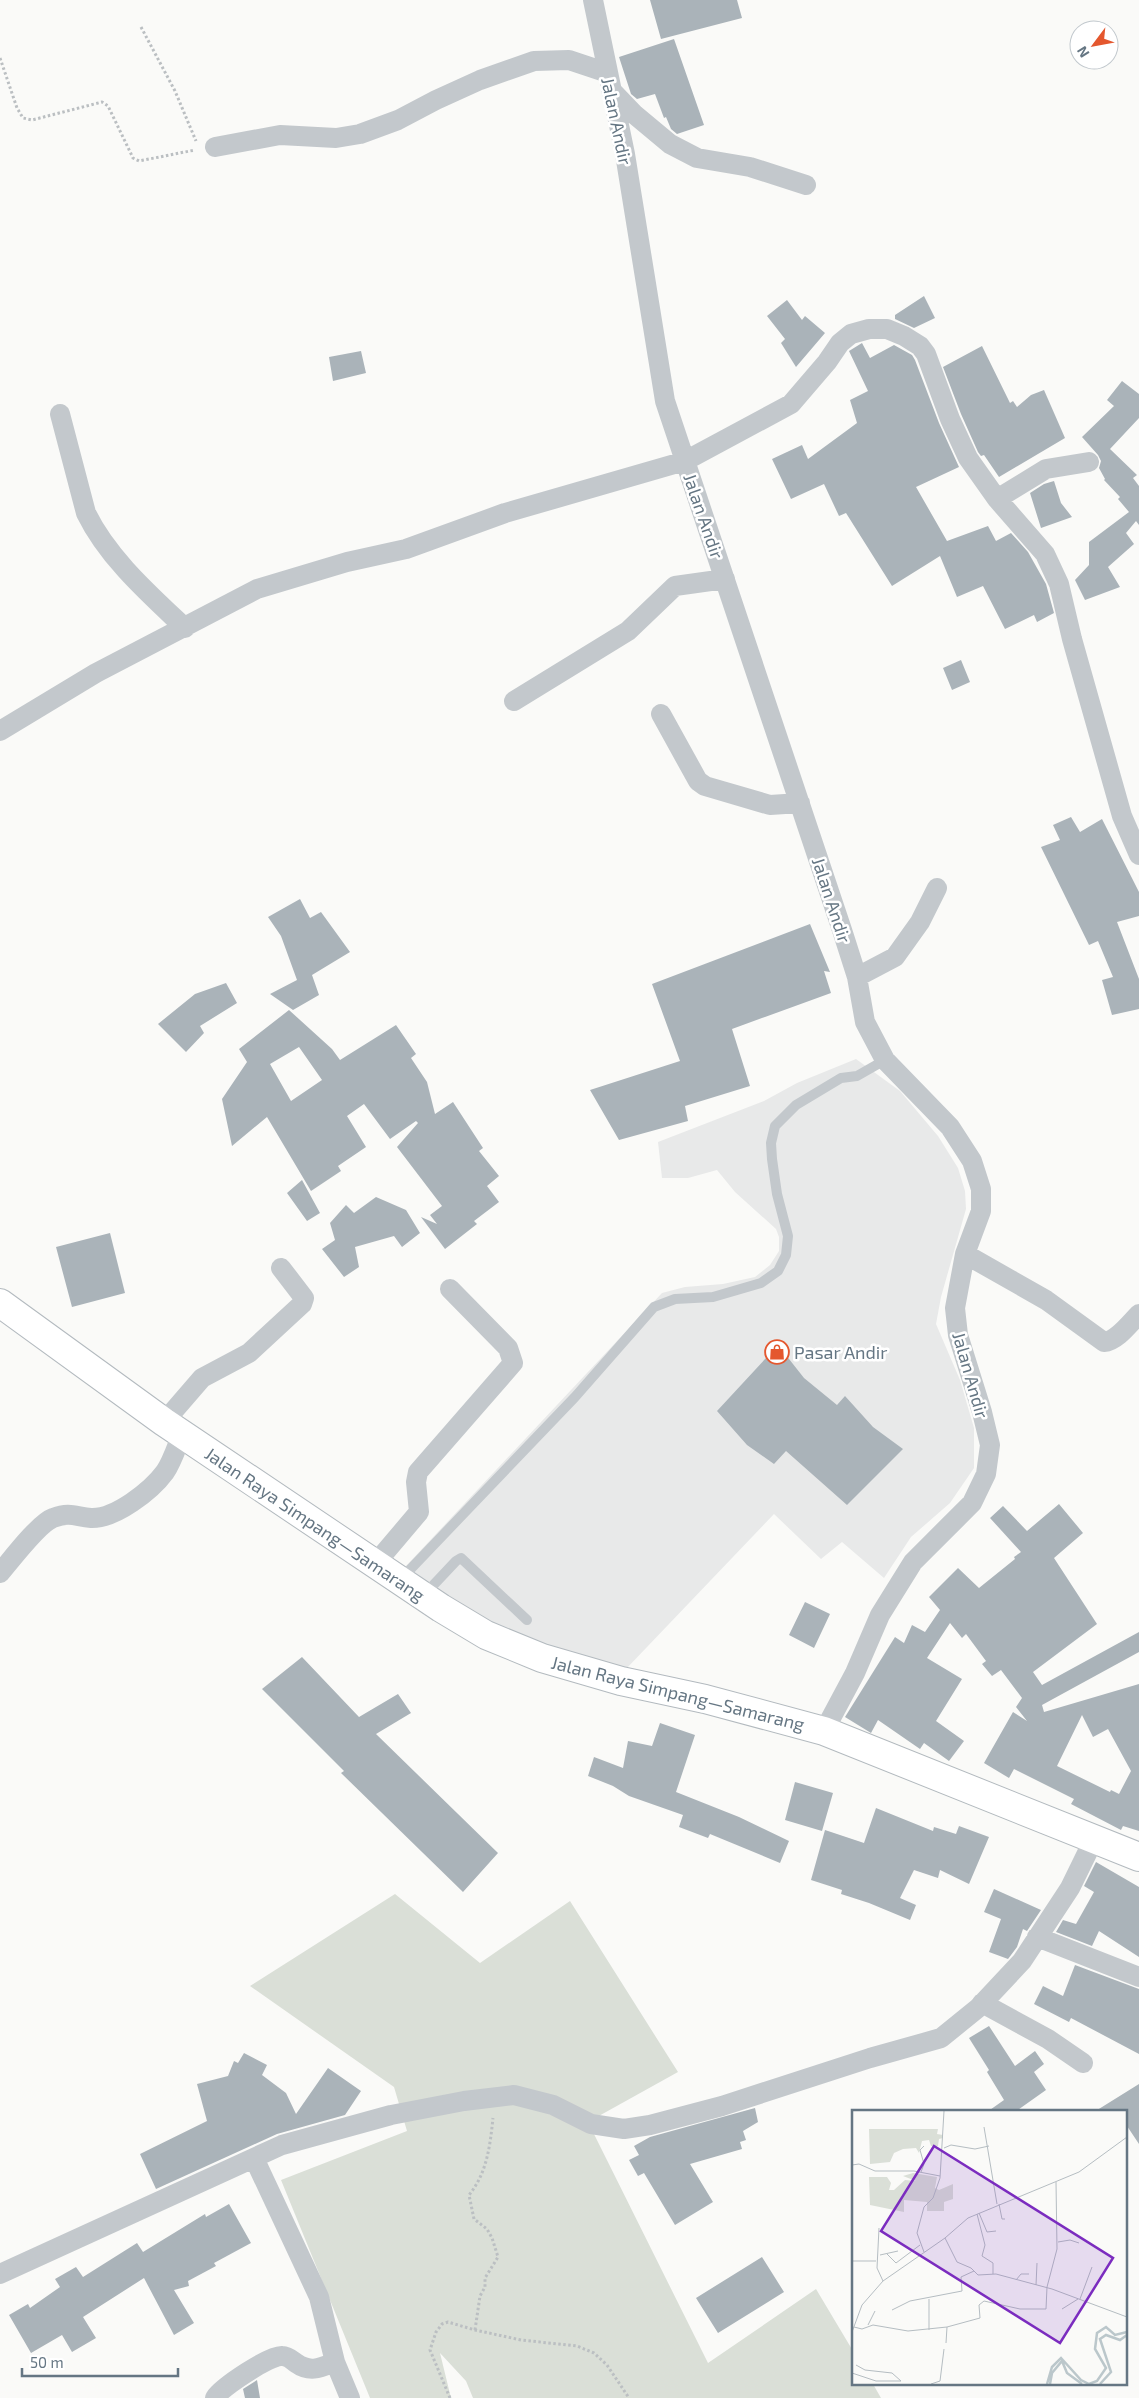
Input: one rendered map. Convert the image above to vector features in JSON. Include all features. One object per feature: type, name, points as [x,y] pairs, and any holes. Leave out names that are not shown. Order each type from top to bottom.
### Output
[{"type":"main road","name":"Jalan Raya Simpang—Samarang","points":[[0,1304],[173,1428],[423,1596],[486,1635],[542,1658],[620,1681],[705,1699],[824,1731],[1139,1857]]},
{"type":"street","name":"Jalan Andir","points":[[593,0],[625,154],[665,401],[800,803],[856,977],[865,1022],[885,1060],[950,1127],[972,1161],[981,1189],[981,1211],[965,1254],[954,1308],[958,1335],[990,1444],[986,1474],[972,1503],[912,1562],[880,1615],[855,1673],[824,1731]]},
{"type":"street","points":[[208,148],[280,135],[336,138],[360,134],[398,120],[480,80],[534,61],[569,60],[609,81],[634,114],[670,144],[697,158],[750,167],[806,185]]},
{"type":"street","points":[[0,731],[96,673],[257,589],[347,562],[406,549],[505,513],[685,460],[791,404],[827,362],[840,343],[851,334],[869,329],[887,329],[904,336],[920,346],[926,354],[950,418],[968,458],[997,499],[1045,554],[1059,584],[1072,639],[1122,816],[1139,855]]},
{"type":"street","points":[[60,414],[86,513],[92,525],[135,578],[185,628]]},
{"type":"street","points":[[997,499],[1046,469],[1089,462]]},
{"type":"street","points":[[514,701],[628,632],[675,586],[725,579]]},
{"type":"street","points":[[661,714],[698,781],[705,786],[770,805],[800,803]]},
{"type":"street","points":[[856,977],[895,956],[920,922],[937,888]]},
{"type":"street","points":[[965,1254],[1046,1300],[1104,1342],[1108,1342],[1139,1314]]},
{"type":"street","points":[[0,1573],[42,1526],[52,1518],[74,1513],[91,1518],[109,1515],[140,1497],[165,1472],[173,1428],[202,1378],[249,1354],[302,1304],[304,1298],[281,1268]]},
{"type":"street","points":[[375,1564],[420,1512],[416,1482],[418,1472],[511,1368],[513,1363],[508,1348],[450,1289]]},
{"type":"street","points":[[0,2274],[282,2145],[391,2116],[514,2095],[553,2105],[591,2124],[624,2128],[650,2125],[722,2106],[870,2058],[941,2038],[982,2003],[1022,1960],[1070,1888],[1094,1839]]},
{"type":"street","points":[[1038,1937],[1139,1977]]},
{"type":"street","points":[[982,2003],[1048,2039],[1083,2062]]},
{"type":"street","points":[[254,2158],[319,2297],[335,2362],[350,2398]]},
{"type":"street","points":[[215,2398],[220,2391],[235,2380],[276,2356],[289,2358],[309,2370],[318,2369],[335,2362]]},
{"type":"lane","points":[[400,1580],[575,1397],[654,1307],[675,1299],[713,1296],[761,1283],[778,1271],[786,1255],[788,1236],[776,1194],[772,1159],[775,1126],[796,1106],[841,1078],[857,1076],[885,1060]]},
{"type":"lane","points":[[423,1596],[461,1558],[527,1620]]},
{"type":"path","points":[[0,58],[17,108],[23,118],[32,120],[102,102],[108,106],[133,158],[139,161],[208,148],[141,27]]},
{"type":"path","points":[[475,2330],[480,2296],[485,2287],[485,2278],[498,2257],[487,2229],[474,2218],[469,2195],[479,2183],[488,2158],[494,2098]]},
{"type":"path","points":[[450,2398],[430,2350],[436,2332],[442,2324],[448,2322],[521,2340],[577,2346],[594,2353],[607,2365],[629,2398]]},
{"type":"shaded area","name":"Pasar Andir","points":[[856,1059],[900,1091],[938,1136],[958,1168],[965,1191],[966,1209],[941,1297],[936,1324],[960,1380],[974,1428],[974,1468],[950,1503],[911,1537],[884,1578],[842,1542],[821,1559],[774,1514],[626,1669],[545,1646],[491,1623],[447,1597],[406,1566],[662,1293],[685,1287],[723,1284],[755,1277],[770,1265],[779,1251],[779,1237],[776,1229],[735,1192],[717,1170],[688,1178],[662,1178],[658,1142],[764,1101],[797,1083]]},
{"type":"shaded area","points":[[395,1894],[480,1963],[570,1901],[678,2072],[588,2122],[708,2363],[816,2289],[852,2349],[852,2386],[874,2386],[881,2398],[473,2398],[466,2381],[440,2353],[451,2398],[370,2398],[281,2180],[407,2131],[394,2087],[250,1986]]},
{"type":"building","points":[[650,0],[737,0],[742,18],[661,39]]},
{"type":"building","points":[[674,39],[704,125],[677,134],[671,129],[666,117],[664,118],[655,94],[637,99],[631,94],[619,57]]},
{"type":"building","points":[[924,296],[935,318],[914,328],[895,319],[895,315]]},
{"type":"building","points":[[787,300],[802,320],[805,316],[825,333],[796,367],[781,343],[785,339],[767,316]]},
{"type":"building","points":[[862,343],[870,358],[894,345],[912,355],[915,360],[939,423],[959,467],[916,487],[947,541],[988,526],[996,541],[1011,533],[1028,552],[1046,584],[1054,613],[1037,622],[1034,615],[1005,629],[983,586],[957,597],[940,556],[892,586],[846,513],[839,516],[824,484],[791,499],[772,459],[802,445],[808,459],[857,423],[850,400],[868,391],[849,351]]},
{"type":"building","points":[[982,346],[1010,403],[1013,401],[1017,407],[1031,395],[1044,390],[1065,438],[999,477],[984,455],[981,456],[978,452],[943,367]]},
{"type":"building","points":[[361,351],[366,373],[333,381],[329,357]]},
{"type":"building","points":[[1122,381],[1139,394],[1139,418],[1110,449],[1137,475],[1133,478],[1139,486],[1139,525],[1136,521],[1126,533],[1134,544],[1108,567],[1120,587],[1085,600],[1075,580],[1089,565],[1089,542],[1129,512],[1118,499],[1120,497],[1104,480],[1099,468],[1101,461],[1098,455],[1082,437],[1114,406],[1107,400]]},
{"type":"building","points":[[1054,481],[1061,503],[1072,517],[1041,528],[1030,493],[1044,484]]},
{"type":"building","points":[[961,660],[970,682],[952,690],[943,668]]},
{"type":"building","points":[[1071,817],[1080,832],[1102,819],[1139,892],[1139,916],[1117,922],[1139,979],[1139,1009],[1112,1015],[1102,980],[1113,977],[1098,941],[1089,945],[1041,847],[1060,840],[1053,825]]},
{"type":"building","points":[[300,899],[310,918],[321,912],[350,952],[312,975],[319,995],[293,1010],[270,994],[297,980],[281,936],[268,917]]},
{"type":"building","points":[[810,924],[830,972],[824,971],[831,993],[732,1029],[750,1086],[685,1106],[688,1121],[619,1140],[590,1090],[680,1061],[652,984]]},
{"type":"building","points":[[226,983],[237,1003],[200,1026],[204,1033],[186,1052],[158,1024],[195,994]]},
{"type":"building","points":[[289,1010],[332,1049],[340,1060],[396,1025],[416,1054],[411,1058],[427,1082],[435,1114],[453,1102],[483,1148],[479,1151],[499,1176],[487,1186],[499,1202],[474,1221],[477,1224],[445,1249],[421,1217],[437,1224],[430,1215],[442,1206],[397,1147],[418,1123],[416,1121],[390,1139],[364,1104],[347,1116],[366,1147],[338,1166],[341,1171],[311,1191],[267,1117],[232,1146],[222,1099],[247,1062],[239,1049]],"holes":[[[299,1047],[322,1080],[291,1101],[270,1064]]]},
{"type":"building","points":[[302,1180],[320,1213],[307,1221],[287,1193]]},
{"type":"building","points":[[376,1197],[406,1210],[420,1233],[402,1247],[394,1236],[355,1247],[359,1267],[344,1277],[322,1249],[335,1240],[330,1223],[346,1205],[354,1213]]},
{"type":"building","points":[[110,1233],[125,1293],[72,1307],[56,1247]]},
{"type":"building","points":[[778,1345],[804,1378],[837,1405],[845,1396],[873,1427],[903,1449],[847,1505],[786,1451],[774,1464],[747,1445],[717,1411]]},
{"type":"building","points":[[1059,1504],[1083,1533],[1054,1558],[1097,1624],[1033,1672],[1042,1685],[1139,1632],[1139,1652],[1042,1705],[1044,1712],[1139,1684],[1139,1831],[1123,1826],[1121,1830],[1071,1804],[1074,1799],[1014,1769],[1009,1778],[984,1763],[1013,1712],[1027,1721],[1016,1707],[1022,1698],[1001,1670],[992,1676],[982,1664],[986,1661],[966,1634],[962,1638],[950,1623],[927,1658],[962,1679],[936,1721],[964,1741],[949,1761],[924,1743],[920,1749],[878,1720],[871,1733],[845,1717],[895,1637],[904,1643],[912,1625],[925,1632],[940,1610],[929,1597],[958,1568],[979,1588],[1021,1552],[990,1518],[1003,1506],[1027,1531]],"holes":[[[1082,1715],[1093,1737],[1108,1729],[1131,1771],[1119,1794],[1111,1790],[1110,1792],[1057,1766]]]},
{"type":"building","points":[[805,1602],[830,1614],[814,1648],[789,1635]]},
{"type":"building","points":[[302,1657],[359,1717],[398,1694],[411,1713],[376,1734],[498,1853],[463,1892],[341,1773],[344,1771],[262,1689]]},
{"type":"building","points":[[660,1723],[695,1735],[676,1792],[739,1817],[789,1841],[780,1863],[710,1834],[708,1838],[679,1827],[683,1815],[629,1796],[613,1786],[588,1776],[594,1757],[623,1768],[628,1741],[652,1746]]},
{"type":"building","points":[[795,1782],[833,1793],[822,1831],[785,1820]]},
{"type":"building","points":[[876,1808],[933,1831],[934,1827],[956,1834],[959,1826],[989,1837],[969,1884],[940,1870],[938,1878],[914,1870],[900,1898],[916,1905],[910,1920],[841,1894],[842,1890],[811,1880],[825,1830],[864,1843]]},
{"type":"building","points":[[1096,1862],[1139,1887],[1139,1957],[1099,1931],[1092,1946],[1056,1932],[1063,1920],[1076,1924],[1094,1892],[1084,1886]]},
{"type":"building","points":[[994,1889],[1041,1910],[1027,1931],[1023,1929],[1017,1947],[1008,1959],[989,1952],[1001,1919],[984,1912]]},
{"type":"building","points":[[1075,1965],[1139,1989],[1139,2054],[1071,2018],[1069,2022],[1034,2004],[1043,1986],[1063,1996]]},
{"type":"building","points":[[989,2026],[1015,2066],[1035,2051],[1044,2064],[1034,2072],[1046,2090],[1018,2110],[990,2110],[1004,2100],[987,2072],[989,2070],[969,2038]]},
{"type":"building","points":[[244,2053],[267,2065],[262,2075],[286,2093],[296,2114],[328,2068],[361,2091],[345,2115],[277,2134],[156,2189],[140,2154],[207,2121],[197,2084],[228,2076],[234,2061],[238,2063]]},
{"type":"building","points":[[1139,2084],[1139,2144],[1126,2124],[1126,2110],[1097,2110]]},
{"type":"building","points":[[755,2108],[758,2122],[743,2131],[746,2140],[740,2142],[742,2149],[690,2164],[713,2202],[675,2225],[644,2173],[638,2176],[629,2160],[639,2155],[634,2146],[650,2137]]},
{"type":"building","points":[[229,2204],[251,2243],[214,2263],[216,2266],[188,2281],[189,2286],[174,2290],[194,2323],[174,2335],[144,2278],[83,2317],[96,2338],[72,2352],[62,2335],[31,2353],[9,2315],[28,2304],[30,2308],[60,2287],[55,2279],[76,2267],[83,2277],[137,2243],[143,2252],[205,2214],[206,2217]]},
{"type":"building","points":[[762,2257],[784,2292],[718,2333],[696,2298]]},
{"type":"building","points":[[257,2380],[260,2398],[245,2398],[243,2389]]},
{"type":"place","name":"Pasar Andir","points":[[777,1352]]}]
